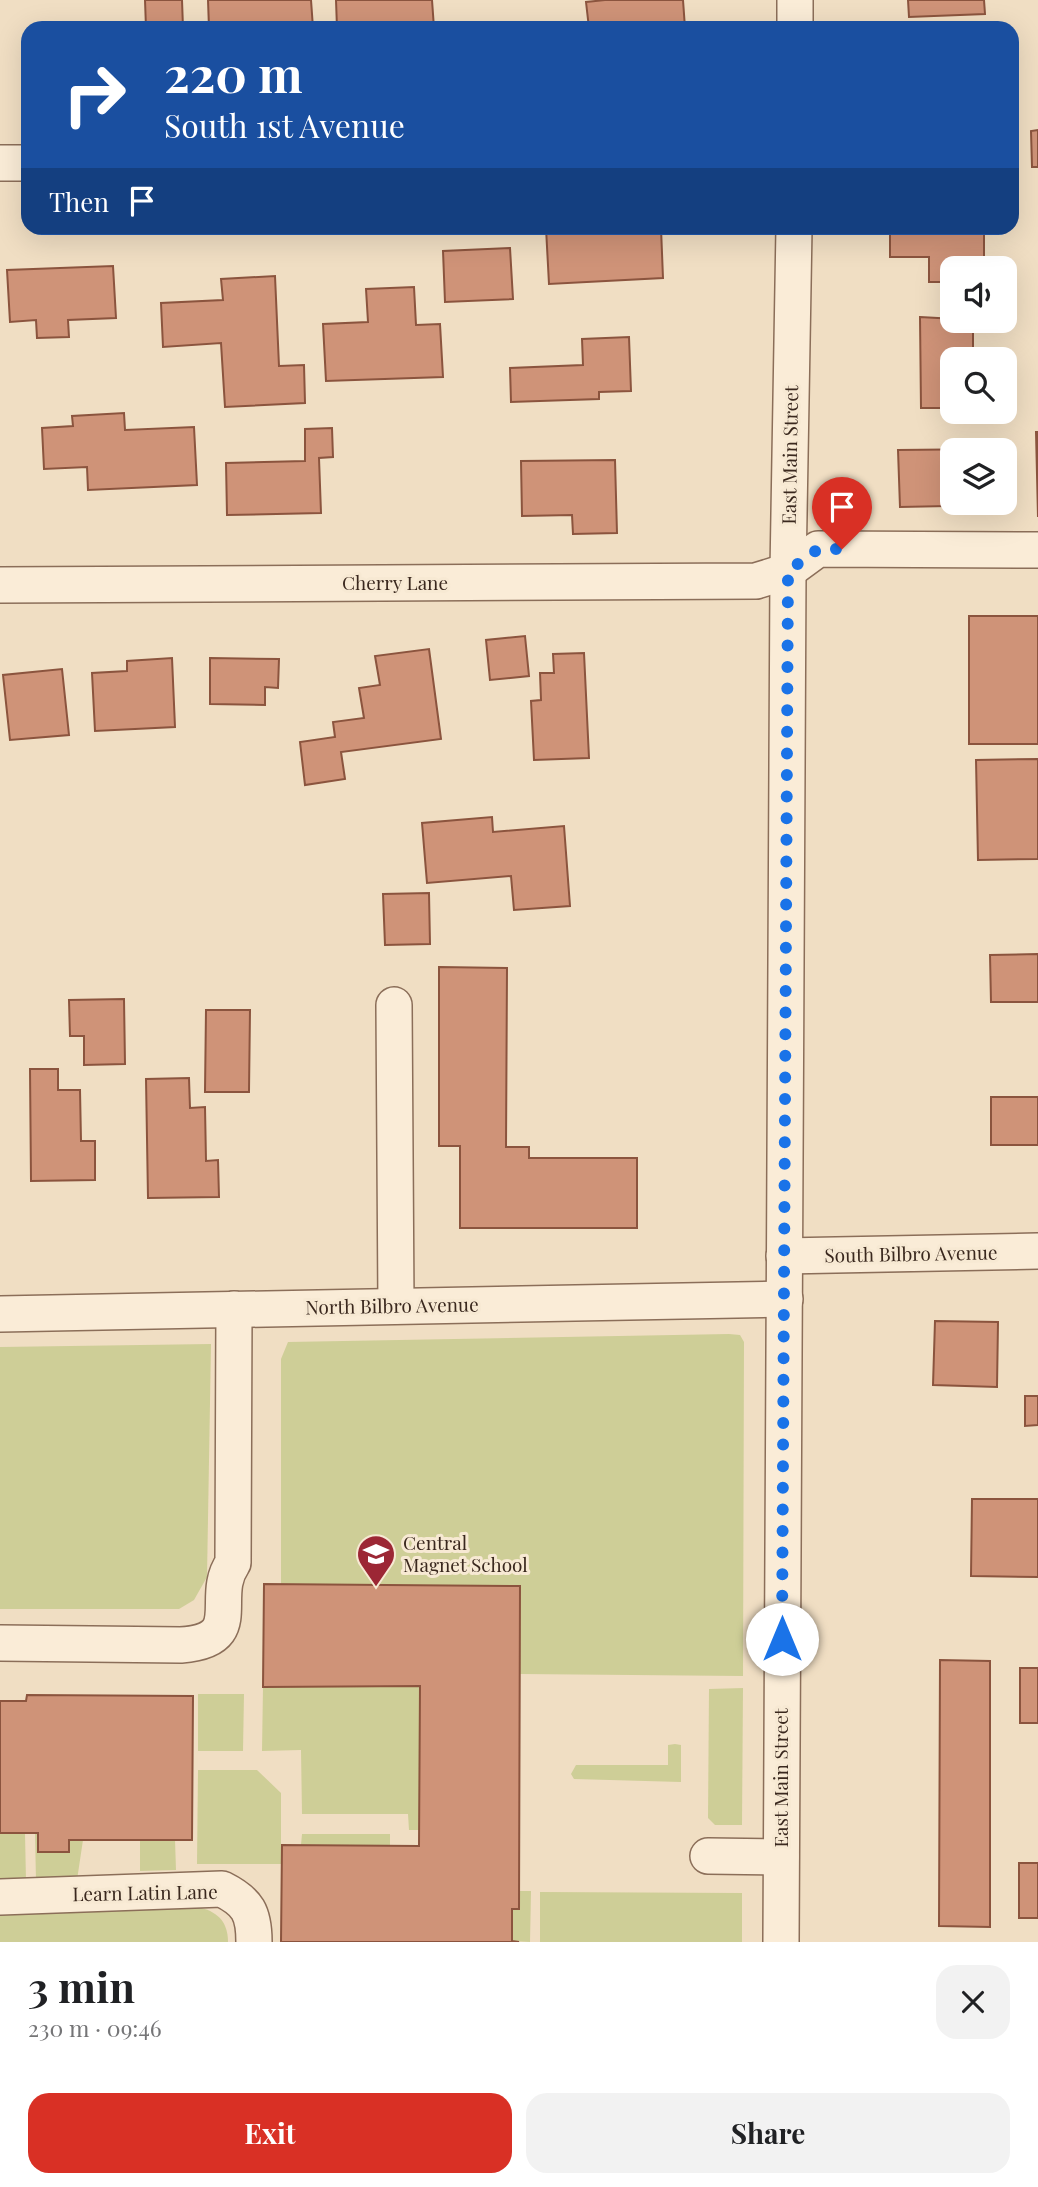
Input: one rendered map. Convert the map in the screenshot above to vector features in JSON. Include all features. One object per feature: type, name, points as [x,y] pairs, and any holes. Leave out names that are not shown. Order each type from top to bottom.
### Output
[{"type":"street","points":[[795,0],[795,21]]},
{"type":"street","points":[[0,163],[21,163]]},
{"type":"street","name":"East Main Street","points":[[781,1942],[788,571],[794,235]]},
{"type":"street","name":"Cherry Lane","points":[[0,585],[756,581],[788,571],[818,549],[1025,550]]},
{"type":"street","points":[[394,1005],[396,1306]]},
{"type":"street","name":"South Bilbro Avenue","points":[[784,1256],[1038,1251]]},
{"type":"street","name":"North Bilbro Avenue","points":[[0,1314],[785,1299]]},
{"type":"street","points":[[0,1643],[181,1645],[208,1640],[220,1632],[226,1609],[225,1574],[233,1563],[234,1310]]},
{"type":"street","points":[[708,1856],[781,1857]]},
{"type":"street","name":"Learn Latin Lane","points":[[0,1897],[222,1889],[240,1898],[249,1907],[254,1919],[254,1942]]},
{"type":"green space","points":[[740,1335],[744,1342],[743,1676],[520,1674],[520,1586],[281,1584],[281,1359],[288,1342]]},
{"type":"green space","points":[[211,1344],[207,1577],[194,1600],[179,1609],[0,1609],[0,1347]]},
{"type":"green space","points":[[420,1686],[419,1830],[409,1830],[408,1814],[302,1814],[301,1750],[262,1751],[263,1687]]},
{"type":"green space","points":[[743,1688],[742,1825],[715,1825],[708,1818],[709,1689]]},
{"type":"green space","points":[[198,1694],[244,1694],[243,1751],[198,1751]]},
{"type":"green space","points":[[668,1745],[681,1745],[681,1782],[574,1779],[571,1774],[576,1765],[668,1765]]},
{"type":"green space","points":[[198,1770],[257,1770],[281,1793],[281,1864],[197,1864]]},
{"type":"green space","points":[[0,1833],[25,1833],[26,1881],[0,1882]]},
{"type":"green space","points":[[35,1833],[38,1833],[38,1851],[69,1852],[69,1840],[83,1840],[77,1880],[36,1881]]},
{"type":"green space","points":[[302,1834],[390,1834],[390,1846],[301,1845]]},
{"type":"green space","points":[[140,1840],[175,1840],[176,1870],[140,1871]]},
{"type":"green space","points":[[519,1891],[531,1891],[530,1942],[512,1941],[512,1909],[519,1908]]},
{"type":"green space","points":[[540,1892],[742,1893],[742,1942],[540,1942]]},
{"type":"green space","points":[[192,1906],[218,1916],[225,1927],[228,1942],[0,1942],[0,1913]]},
{"type":"building","points":[[145,0],[182,0],[183,21],[146,21]]},
{"type":"building","points":[[208,0],[311,0],[312,21],[209,21]]},
{"type":"building","points":[[336,0],[432,0],[434,21],[337,21]]},
{"type":"building","points":[[683,0],[684,21],[588,21],[586,2]]},
{"type":"building","points":[[908,0],[984,0],[985,14],[909,17]]},
{"type":"building","points":[[1038,130],[1038,167],[1032,167],[1031,131]]},
{"type":"building","points":[[546,235],[661,235],[663,278],[549,284]]},
{"type":"building","points":[[890,235],[984,235],[984,256],[940,256],[940,282],[929,282],[929,257],[890,257]]},
{"type":"building","points":[[510,248],[513,299],[445,302],[443,251]]},
{"type":"building","points":[[113,266],[116,318],[68,320],[69,337],[37,338],[36,320],[10,322],[7,270]]},
{"type":"building","points":[[275,276],[279,366],[304,365],[305,403],[225,407],[221,343],[163,347],[161,303],[223,300],[221,279]]},
{"type":"building","points":[[414,287],[416,325],[440,324],[443,377],[326,381],[323,324],[368,322],[366,289]]},
{"type":"building","points":[[920,317],[940,318],[940,333],[973,333],[973,347],[940,347],[940,408],[921,408]]},
{"type":"building","points":[[629,337],[631,391],[599,392],[599,399],[511,402],[510,368],[583,365],[582,339]]},
{"type":"building","points":[[124,413],[125,430],[194,427],[197,485],[88,490],[87,467],[44,469],[42,428],[73,426],[72,416]]},
{"type":"building","points":[[332,428],[333,457],[319,458],[321,513],[227,515],[226,463],[305,461],[305,429]]},
{"type":"building","points":[[1036,432],[1038,432],[1038,517]]},
{"type":"building","points":[[898,450],[940,450],[940,506],[900,507]]},
{"type":"building","points":[[615,460],[617,533],[573,534],[572,515],[522,516],[521,461]]},
{"type":"building","points":[[969,616],[1038,616],[1038,744],[969,744]]},
{"type":"building","points":[[525,636],[529,676],[490,680],[486,640]]},
{"type":"building","points":[[429,649],[441,739],[341,752],[345,779],[305,785],[300,742],[335,737],[333,722],[364,718],[359,688],[380,685],[375,656]]},
{"type":"building","points":[[584,653],[589,758],[534,760],[531,701],[541,700],[540,673],[554,673],[553,654]]},
{"type":"building","points":[[172,658],[175,727],[95,731],[92,673],[127,671],[127,661]]},
{"type":"building","points":[[210,658],[279,659],[278,688],[265,687],[265,705],[210,704]]},
{"type":"building","points":[[62,669],[69,735],[10,740],[3,675]]},
{"type":"building","points":[[1038,759],[1038,859],[978,860],[976,760]]},
{"type":"building","points":[[492,817],[493,832],[564,826],[570,906],[514,910],[511,876],[427,883],[422,823]]},
{"type":"building","points":[[429,893],[430,944],[385,945],[383,894]]},
{"type":"building","points":[[1038,954],[1038,1002],[991,1002],[990,955]]},
{"type":"building","points":[[439,967],[507,968],[506,1147],[529,1147],[529,1158],[637,1158],[637,1228],[460,1228],[460,1146],[439,1146]]},
{"type":"building","points":[[124,999],[125,1064],[84,1065],[84,1036],[70,1036],[69,1000]]},
{"type":"building","points":[[206,1010],[250,1010],[249,1092],[205,1092]]},
{"type":"building","points":[[30,1069],[58,1069],[58,1090],[80,1090],[81,1141],[95,1141],[95,1180],[31,1181]]},
{"type":"building","points":[[189,1078],[190,1108],[205,1107],[206,1161],[218,1160],[219,1197],[148,1198],[146,1079]]},
{"type":"building","points":[[991,1097],[1038,1097],[1038,1145],[991,1145]]},
{"type":"building","points":[[935,1321],[998,1322],[997,1387],[933,1385]]},
{"type":"building","points":[[1025,1396],[1038,1396],[1038,1425],[1025,1426]]},
{"type":"building","points":[[972,1499],[1038,1499],[1038,1577],[971,1576]]},
{"type":"building","points":[[264,1584],[520,1586],[519,1909],[512,1909],[512,1941],[519,1942],[281,1942],[282,1845],[419,1846],[420,1686],[263,1687]]},
{"type":"building","points":[[940,1660],[990,1661],[990,1927],[939,1926]]},
{"type":"building","points":[[1020,1668],[1038,1668],[1038,1723],[1020,1723]]},
{"type":"building","points":[[27,1695],[193,1696],[192,1840],[69,1840],[69,1852],[38,1852],[38,1833],[0,1833],[0,1701],[26,1701]]},
{"type":"building","points":[[1019,1863],[1038,1863],[1038,1918],[1019,1918]]},
{"type":"place","name":"Central Magnet School","points":[[376,1588]]},
{"type":"route","points":[[782,1639],[788,571],[818,549],[842,549]]}]
